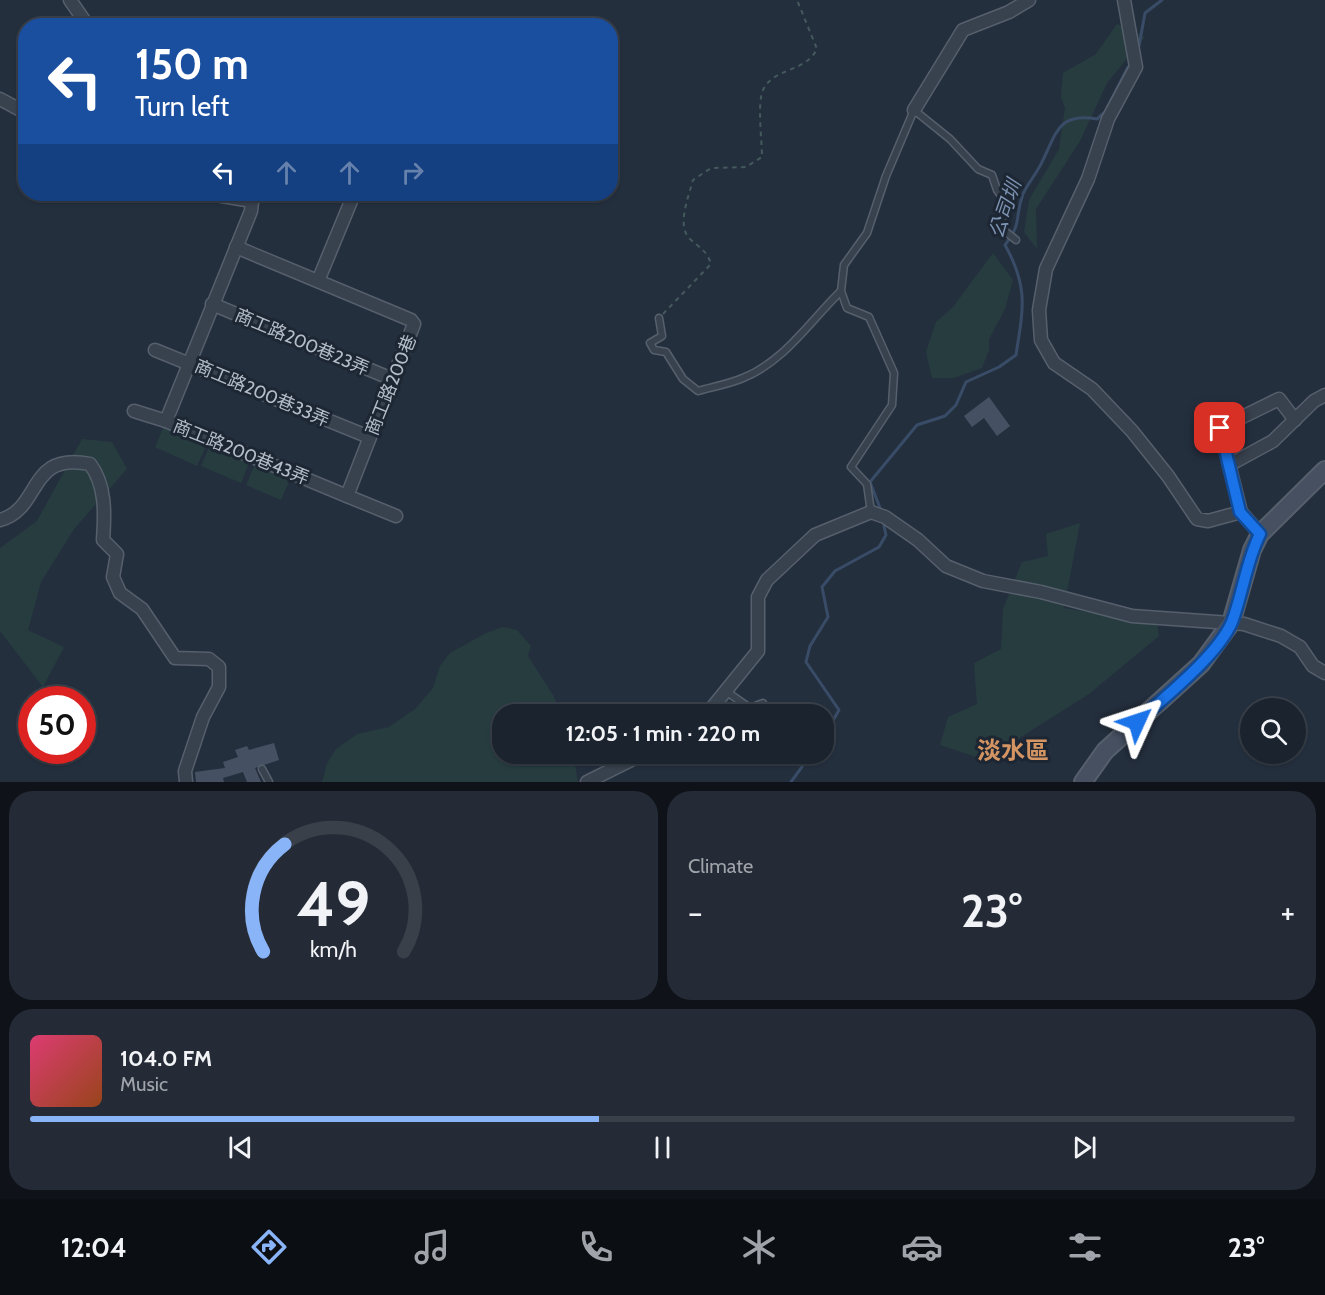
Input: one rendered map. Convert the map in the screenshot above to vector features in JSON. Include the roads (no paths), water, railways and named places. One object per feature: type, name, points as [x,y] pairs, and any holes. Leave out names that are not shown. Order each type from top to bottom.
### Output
[{"type":"main road","points":[[1083,782],[1091,767],[1105,751],[1201,664],[1231,623],[1252,549],[1260,534],[1325,470]]},
{"type":"street","points":[[70,0],[82,18]]},
{"type":"street","points":[[914,110],[963,30],[1009,12],[1029,0]]},
{"type":"street","points":[[1124,0],[1136,67],[1108,119],[1088,179],[1046,269],[1039,310],[1041,340],[1054,363],[1092,389],[1132,431],[1168,476],[1197,519],[1208,521],[1240,512]]},
{"type":"street","points":[[0,99],[18,109]]},
{"type":"street","points":[[166,421],[254,201]]},
{"type":"street","points":[[318,281],[351,201]]},
{"type":"street","name":"商工路200巷","points":[[236,248],[413,322],[415,326],[347,496]]},
{"type":"street","name":"商工路200巷23弄","points":[[212,304],[392,380]]},
{"type":"street","name":"商工路200巷33弄","points":[[155,350],[190,362],[369,437]]},
{"type":"street","points":[[1229,465],[1273,441],[1314,400],[1325,395]]},
{"type":"street","points":[[1260,534],[1240,512],[1220,428],[1279,399],[1295,420]]},
{"type":"street","name":"商工路200巷43弄","points":[[134,411],[166,421],[347,496]]},
{"type":"street","points":[[0,520],[22,504],[41,476],[61,462],[90,464],[97,473],[105,514],[103,540],[117,554],[113,577],[120,593],[142,609],[176,658],[209,659],[219,667],[219,687],[203,717],[184,771],[186,782]]},
{"type":"street","points":[[347,496],[396,516]]},
{"type":"street","points":[[716,704],[758,651],[758,597],[766,580],[815,535],[871,512],[885,517],[918,540],[946,566],[983,581],[1041,592],[1132,616],[1244,624],[1281,636],[1300,647],[1313,666],[1325,673]]},
{"type":"street","points":[[587,782],[623,764]]},
{"type":"lane","points":[[871,512],[867,484],[850,467],[892,405],[894,373],[869,317],[847,308],[841,291],[844,265],[867,233],[886,176],[914,110],[950,139],[978,169],[992,175],[997,190],[1006,202],[1001,228],[1016,240]]},
{"type":"lane","points":[[659,318],[662,336],[650,343],[654,350],[666,352],[683,379],[698,391],[742,379],[786,351],[819,312],[841,291]]},
{"type":"lane","points":[[727,692],[744,704]]},
{"type":"lane","points":[[262,769],[269,782]]},
{"type":"waterway","name":"公司圳","points":[[1139,46],[1145,13],[1162,0]]},
{"type":"waterway","name":"公司圳","points":[[880,508],[870,482],[917,425],[945,416],[956,405],[966,382],[999,367],[1016,355],[1022,311],[1021,287],[1013,260],[1005,245],[1014,231],[1023,194],[1060,128],[1066,122],[1074,119],[1097,119],[1105,112],[1128,67]]},
{"type":"waterway","name":"公司圳","points":[[834,719],[839,710],[806,662],[810,646],[828,617],[822,587],[835,571],[879,547],[886,535],[884,526]]},
{"type":"waterway","name":"公司圳","points":[[791,782],[804,764]]},
{"type":"district","name":"淡水區","points":[[1013,751]]}]
